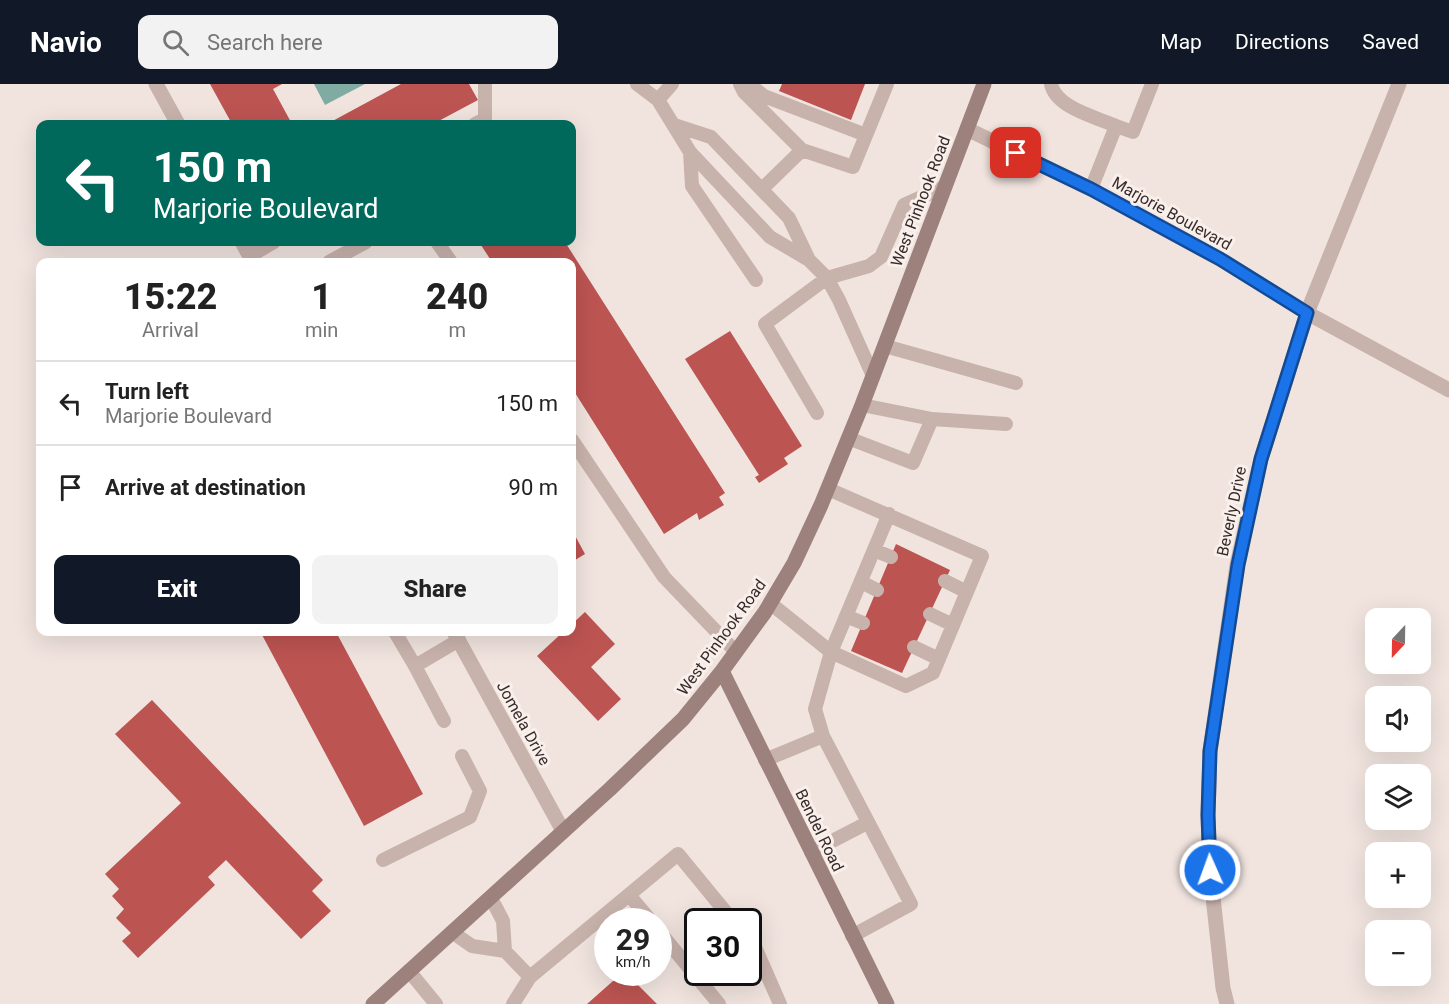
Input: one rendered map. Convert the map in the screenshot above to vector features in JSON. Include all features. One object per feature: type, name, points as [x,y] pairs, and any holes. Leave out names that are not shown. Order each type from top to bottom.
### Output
[{"type":"main road","name":"West Pinhook Road","points":[[373,1004],[491,898],[683,719],[722,671],[770,603],[794,563],[828,489],[984,84]]},
{"type":"main road","name":"Bendel Road","points":[[722,671],[886,1004]]},
{"type":"street","points":[[156,84],[176,120]]},
{"type":"street","name":"Beverly Drive","points":[[1227,1004],[1223,988],[1210,870],[1208,815],[1210,751],[1226,632],[1242,543],[1261,459],[1307,313],[1399,84]]},
{"type":"street","name":"Marjorie Boulevard","points":[[967,129],[1091,189],[1220,259],[1307,313],[1449,390]]},
{"type":"street","name":"Jomela Drive","points":[[457,636],[563,831]]},
{"type":"lane","points":[[482,120],[485,84]]},
{"type":"lane","points":[[637,84],[658,100],[690,152],[770,237],[809,260],[827,278],[873,376]]},
{"type":"lane","points":[[658,100],[672,84]]},
{"type":"lane","points":[[740,84],[744,92],[802,150],[853,167],[887,84]]},
{"type":"lane","points":[[749,84],[764,96],[866,135]]},
{"type":"lane","points":[[1051,84],[1053,91],[1064,104],[1133,132],[1152,84]]},
{"type":"lane","points":[[674,125],[711,136],[789,218],[809,260]]},
{"type":"lane","points":[[1091,189],[1116,126]]},
{"type":"lane","points":[[762,189],[802,150]]},
{"type":"lane","points":[[690,152],[692,186],[756,280]]},
{"type":"lane","points":[[817,413],[765,324],[827,278],[869,266],[881,257],[904,205],[944,187]]},
{"type":"lane","points":[[252,258],[269,246]]},
{"type":"lane","points":[[336,258],[358,246]]},
{"type":"lane","points":[[885,346],[1016,383]]},
{"type":"lane","points":[[862,405],[932,419],[1006,424]]},
{"type":"lane","points":[[848,438],[913,463],[932,419]]},
{"type":"lane","points":[[576,446],[664,577],[736,652]]},
{"type":"lane","points":[[770,603],[831,652],[906,686],[933,673],[982,556],[828,489]]},
{"type":"lane","points":[[852,936],[911,904],[823,736],[815,709],[831,652],[889,514]]},
{"type":"lane","points":[[874,550],[891,557]]},
{"type":"lane","points":[[861,582],[877,590]]},
{"type":"lane","points":[[945,582],[967,592]]},
{"type":"lane","points":[[930,614],[953,625]]},
{"type":"lane","points":[[846,616],[863,623]]},
{"type":"lane","points":[[397,636],[444,721]]},
{"type":"lane","points":[[415,666],[457,636]]},
{"type":"lane","points":[[914,647],[939,659]]},
{"type":"lane","points":[[765,760],[823,736]]},
{"type":"lane","points":[[383,860],[470,817],[480,791],[462,756]]},
{"type":"lane","points":[[811,852],[867,823]]},
{"type":"lane","points":[[513,1004],[530,977],[678,854],[723,908]]},
{"type":"lane","points":[[629,895],[640,908]]},
{"type":"lane","points":[[491,898],[503,921],[505,951]]},
{"type":"lane","points":[[452,932],[472,946],[505,951],[530,977]]},
{"type":"lane","points":[[672,947],[719,1004]]},
{"type":"lane","points":[[762,963],[780,1004]]},
{"type":"lane","points":[[409,971],[436,1004]]},
{"type":"water","points":[[314,84],[365,84],[325,105]]},
{"type":"building","points":[[210,84],[282,84],[273,89],[290,120],[230,120]]},
{"type":"building","points":[[401,84],[469,84],[478,100],[440,120],[334,120]]},
{"type":"building","points":[[782,84],[865,84],[851,120],[779,91]]},
{"type":"building","points":[[482,246],[568,246],[575,258],[489,258]]},
{"type":"building","points":[[576,259],[725,493],[719,497],[724,505],[699,520],[697,513],[664,534],[576,394]]},
{"type":"building","points":[[730,331],[802,446],[784,458],[788,464],[759,483],[755,477],[759,475],[685,359]]},
{"type":"building","points":[[576,537],[585,554],[576,560]]},
{"type":"building","points":[[896,544],[950,570],[902,673],[851,651]]},
{"type":"building","points":[[585,612],[615,644],[591,667],[621,699],[598,721],[537,656],[559,636],[576,636],[576,620]]},
{"type":"building","points":[[263,636],[338,636],[423,794],[364,826]]},
{"type":"building","points":[[152,700],[323,880],[312,891],[331,911],[301,939],[226,860],[208,877],[215,885],[138,958],[122,941],[131,933],[116,918],[124,909],[112,896],[119,889],[105,874],[181,803],[115,734]]},
{"type":"building","points":[[607,986],[639,986],[657,1004],[587,1004]]},
{"type":"route","points":[[1016,153],[1091,189],[1220,259],[1307,313],[1261,459],[1226,632],[1210,751],[1208,815],[1210,870]]}]
